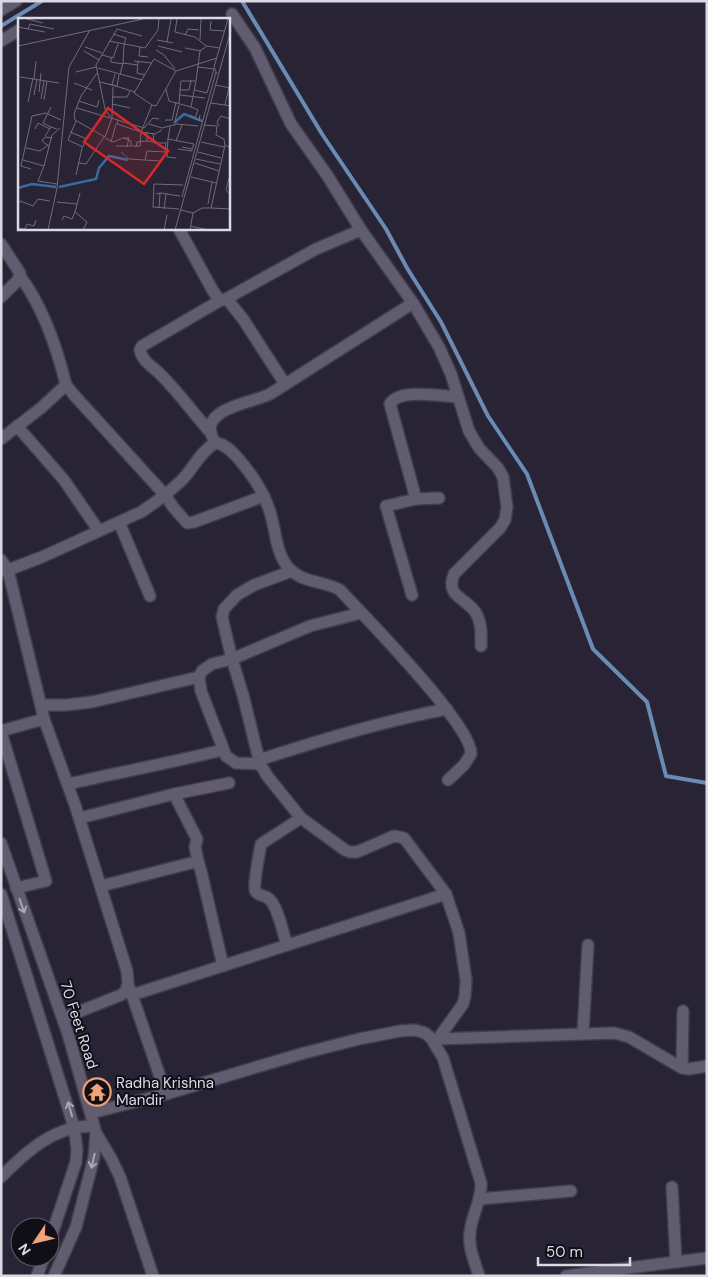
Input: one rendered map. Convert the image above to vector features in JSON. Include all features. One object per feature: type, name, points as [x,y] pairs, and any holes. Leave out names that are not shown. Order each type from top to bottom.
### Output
[{"type":"street","points":[[1,10],[16,1]]},
{"type":"street","points":[[232,14],[255,48],[292,124],[327,175],[361,230],[414,303],[439,347],[451,374],[469,431],[479,448],[498,468],[503,477],[507,507],[503,524],[452,579],[452,589],[455,594],[471,606],[478,616],[481,627],[481,646]]},
{"type":"street","points":[[1,41],[18,31]]},
{"type":"street","points":[[180,230],[213,291],[243,319],[285,384]]},
{"type":"street","points":[[361,230],[310,252],[142,346],[140,350],[146,363],[169,383],[213,438],[232,451],[251,474],[269,509],[283,559],[295,575],[340,590],[408,663],[447,709],[465,736],[471,750],[469,758],[448,780]]},
{"type":"street","points":[[1,244],[19,269],[20,276],[28,288],[58,352],[66,385],[187,522],[194,522],[264,496]]},
{"type":"street","points":[[1,297],[20,276]]},
{"type":"street","points":[[213,438],[210,429],[213,422],[226,410],[265,396],[414,303]]},
{"type":"street","points":[[1,438],[42,408],[66,385]]},
{"type":"street","points":[[416,499],[390,404],[397,398],[411,395],[457,397]]},
{"type":"street","points":[[17,426],[64,480],[99,531]]},
{"type":"street","points":[[166,1094],[128,983],[127,971],[80,818],[44,719],[3,567],[99,531],[141,512],[182,480],[213,438]]},
{"type":"street","points":[[412,595],[386,506],[416,499],[439,498]]},
{"type":"street","points":[[119,522],[150,596]]},
{"type":"street","points":[[292,571],[246,589],[230,600],[224,608],[222,617],[223,627],[260,762],[268,778],[301,818],[336,845],[350,852],[357,852],[387,838],[399,836],[404,838],[446,894],[460,933],[466,989],[463,1004],[437,1041]]},
{"type":"street","points":[[361,613],[310,626],[232,659],[212,664],[202,671],[200,677],[202,691],[222,750],[226,756],[232,762],[260,762],[314,742],[447,709]]},
{"type":"street","points":[[41,705],[92,702],[200,677]]},
{"type":"street","points":[[16,888],[46,881],[1,731],[44,719]]},
{"type":"street","points":[[68,784],[185,760],[222,750]]},
{"type":"street","points":[[80,818],[174,794],[229,783]]},
{"type":"street","points":[[174,794],[197,839],[195,847],[223,966]]},
{"type":"street","points":[[287,945],[273,905],[268,898],[258,894],[254,883],[262,844],[301,818]]},
{"type":"street","name":"70 Feet Road","points":[[1,843],[63,1018],[95,1130],[94,1157],[76,1227],[54,1276]]},
{"type":"street","points":[[101,886],[190,862],[195,862],[199,865]]},
{"type":"street","points":[[1,894],[74,1127],[77,1149],[76,1162],[58,1217]]},
{"type":"street","points":[[132,995],[446,894]]},
{"type":"street","points":[[583,1033],[588,945]]},
{"type":"street","points":[[63,1018],[121,995],[126,991],[128,983]]},
{"type":"street","points":[[682,1011],[682,1068]]},
{"type":"street","points":[[91,1113],[166,1094],[304,1053],[367,1037],[400,1031],[415,1030],[437,1041],[614,1033],[622,1035],[682,1068],[689,1069],[707,1066]]},
{"type":"street","points":[[437,1041],[481,1183],[481,1190],[470,1233],[470,1244],[479,1276]]},
{"type":"street","points":[[1,1177],[30,1149],[51,1136],[74,1127],[95,1130],[108,1151],[120,1178],[153,1276]]},
{"type":"street","points":[[672,1187],[676,1262]]},
{"type":"street","points":[[479,1199],[571,1192]]},
{"type":"street","points":[[566,1276],[644,1271],[676,1262],[707,1258]]},
{"type":"waterway","points":[[1,26],[42,1]]},
{"type":"waterway","points":[[242,1],[322,134],[386,229],[407,268],[441,322],[488,416],[527,474],[593,649],[647,702],[666,776],[707,783]]},
{"type":"place","name":"Radha Krishna Mandir","points":[[97,1092]]}]
